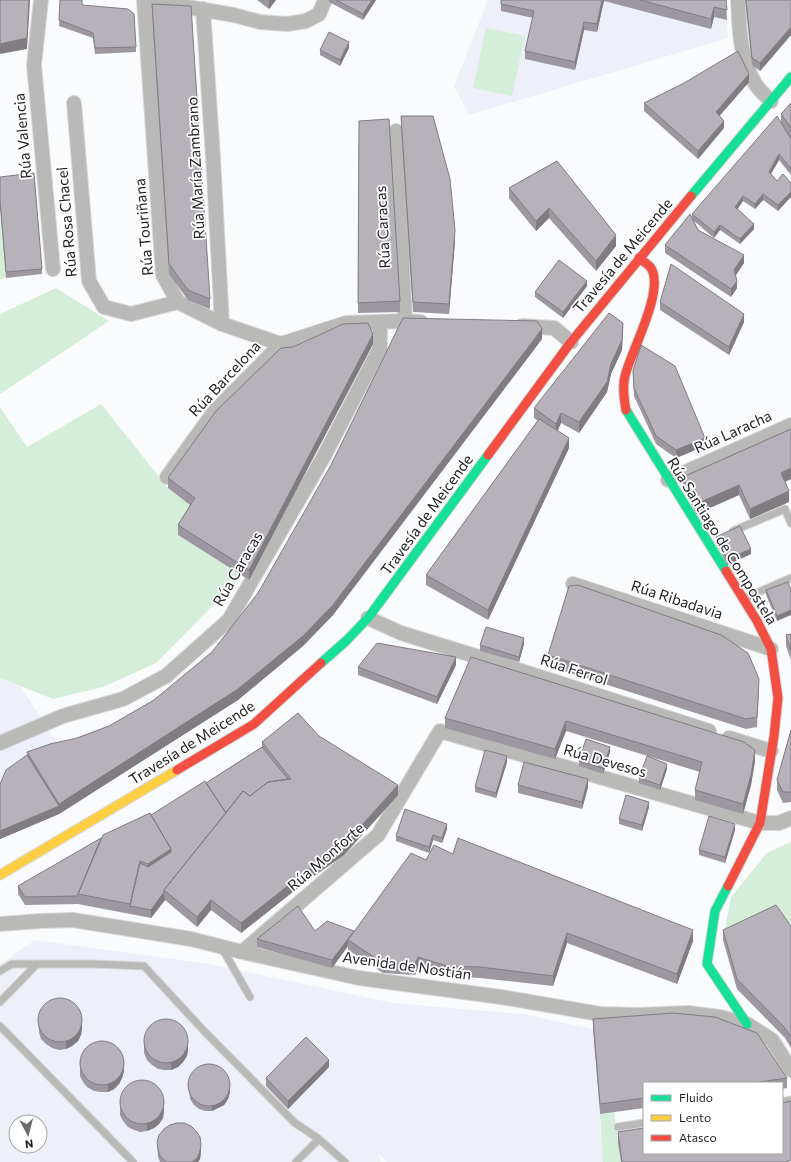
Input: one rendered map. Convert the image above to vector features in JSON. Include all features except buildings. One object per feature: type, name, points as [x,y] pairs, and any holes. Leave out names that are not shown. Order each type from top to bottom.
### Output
[{"type":"main road","name":"Travesía de Meicende","points":[[4,870],[254,724],[346,641],[368,618],[571,342],[639,258],[791,77]]},
{"type":"main road","name":"Rúa Santiago de Compostela","points":[[639,258],[652,268],[654,282],[652,300],[625,376],[623,396],[627,412],[757,621],[771,649],[778,698],[774,736],[760,823],[715,911],[707,964],[747,1024]]},
{"type":"street","name":"Rúa Valencia","points":[[41,0],[34,65],[52,269]]},
{"type":"street","name":"Rúa Touriñana","points":[[178,302],[163,275],[146,0],[176,2],[260,22],[287,24],[306,21],[319,14],[325,0]]},
{"type":"street","points":[[738,0],[741,43],[747,64],[756,85],[771,101]]},
{"type":"street","name":"Rúa María Zambrano","points":[[203,9],[222,324]]},
{"type":"street","name":"Rúa Rosa Chacel","points":[[74,103],[89,281],[104,307],[131,314],[178,302]]},
{"type":"street","name":"Rúa Caracas","points":[[396,131],[405,321]]},
{"type":"street","points":[[178,302],[222,324],[281,344],[346,323],[405,321],[436,322]]},
{"type":"street","name":"Rúa Caracas","points":[[0,743],[63,716],[123,699],[166,676],[229,620],[323,458],[380,348],[380,322]]},
{"type":"street","points":[[507,326],[554,328],[571,342]]},
{"type":"street","name":"Rúa Barcelona","points":[[167,477],[214,412],[281,344]]},
{"type":"street","name":"Rúa Laracha","points":[[668,480],[791,425]]},
{"type":"street","name":"Rúa Ribadavia","points":[[573,584],[771,649]]},
{"type":"street","name":"Rúa Ferrol","points":[[368,618],[401,634],[472,655],[771,751]]},
{"type":"street","name":"Rúa Devesos","points":[[440,731],[760,823],[779,823],[791,818]]},
{"type":"street","name":"Rúa Monforte","points":[[242,952],[378,835],[440,731]]},
{"type":"street","name":"Avenida de Nostián","points":[[0,924],[73,920],[191,940],[358,978],[501,997],[600,1014],[638,1015],[688,1013],[720,1017],[747,1024],[772,1040],[791,1070]]},
{"type":"lane","points":[[707,542],[785,509],[791,523]]},
{"type":"lane","points":[[742,599],[791,578]]},
{"type":"lane","points":[[222,947],[250,997]]},
{"type":"lane","points":[[0,971],[12,964],[92,964],[144,966],[204,1031],[295,1123],[319,1140],[345,1162]]},
{"type":"lane","points":[[0,1002],[37,964]]},
{"type":"lane","points":[[0,1026],[133,1162]]},
{"type":"lane","points":[[618,1127],[643,1123]]},
{"type":"lane","points":[[296,1162],[319,1140]]},
{"type":"shaded area","points":[[488,0],[604,0],[711,29],[714,17],[727,20],[728,38],[469,115],[454,86]]},
{"type":"shaded area","points":[[0,678],[21,687],[63,752],[0,791]]},
{"type":"shaded area","points":[[35,940],[210,964],[393,1003],[522,1014],[593,1029],[603,1162],[387,1162],[378,1154],[381,1162],[0,1162],[0,964]]},
{"type":"green space","points":[[486,28],[525,36],[512,96],[473,88]]},
{"type":"green space","points":[[0,205],[6,278],[0,279]]},
{"type":"green space","points":[[56,288],[109,321],[0,394],[0,314]]},
{"type":"green space","points":[[101,404],[168,488],[195,508],[178,535],[242,576],[156,663],[103,687],[53,699],[0,678],[0,407],[27,447]]},
{"type":"green space","points":[[791,842],[791,937],[723,940],[731,897],[767,853]]},
{"type":"green space","points":[[614,1112],[621,1162],[603,1162],[600,1114]]},
{"type":"traffic: fast","points":[[691,196],[791,77]]},
{"type":"traffic: fast","points":[[626,410],[726,571]]},
{"type":"traffic: fast","points":[[321,663],[346,641],[368,618],[488,455]]},
{"type":"traffic: fast","points":[[728,886],[715,911],[707,964],[747,1024]]},
{"type":"traffic: slow","points":[[0,875],[177,770]]},
{"type":"traffic: jam","points":[[488,455],[571,342],[691,196]]},
{"type":"traffic: jam","points":[[626,410],[623,389],[624,380],[628,365],[646,321],[654,291],[654,278],[651,268],[639,258]]},
{"type":"traffic: jam","points":[[726,571],[757,621],[771,649],[778,698],[774,736],[760,823],[728,886]]},
{"type":"traffic: jam","points":[[177,770],[254,724],[321,663]]}]
